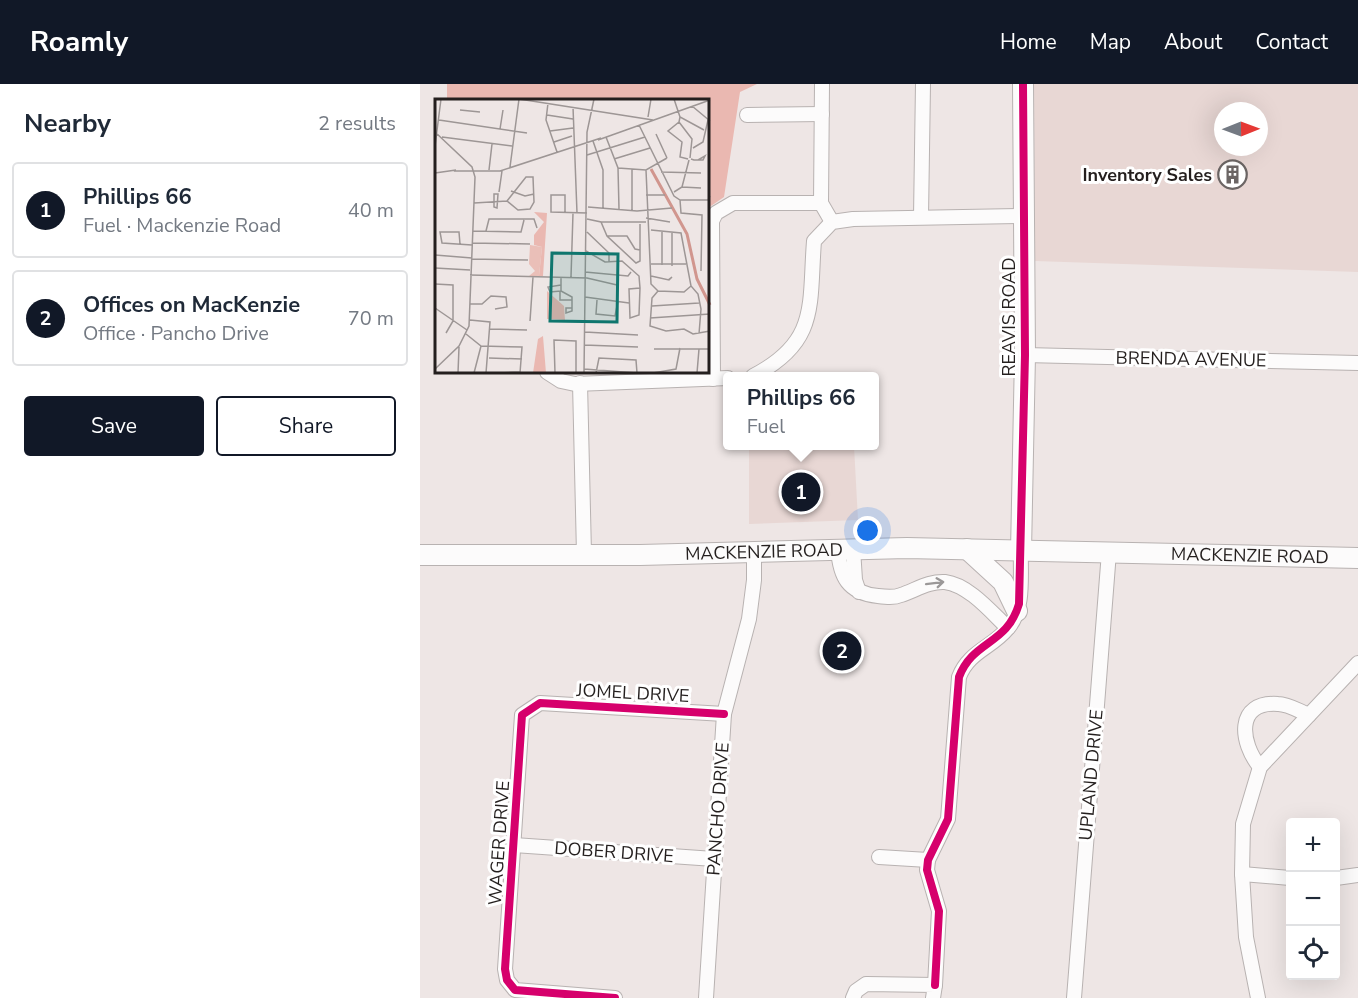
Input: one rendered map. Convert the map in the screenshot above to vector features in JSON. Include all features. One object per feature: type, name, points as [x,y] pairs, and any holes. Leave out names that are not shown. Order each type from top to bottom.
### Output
[{"type":"main road","name":"REAVIS ROAD","points":[[1021,550],[1025,355],[1023,84]]},
{"type":"main road","name":"MACKENZIE ROAD","points":[[420,555],[966,549],[1358,558]]},
{"type":"main road","points":[[966,549],[1003,582],[1013,620]]},
{"type":"street","points":[[822,84],[821,203],[832,222]]},
{"type":"street","points":[[921,217],[923,84]]},
{"type":"street","points":[[747,115],[822,114]]},
{"type":"street","points":[[713,379],[712,221],[717,213],[733,203],[821,203]]},
{"type":"street","points":[[760,372],[780,360],[799,340],[811,309],[814,241],[832,222],[853,219],[1024,216]]},
{"type":"street","name":"BRENDA AVENUE","points":[[1025,355],[1358,363]]},
{"type":"street","points":[[551,374],[561,381],[580,383],[602,377],[723,378]]},
{"type":"street","points":[[580,383],[584,554]]},
{"type":"street","points":[[846,549],[859,592],[879,596],[899,596],[936,583],[953,584],[1013,620]]},
{"type":"street","points":[[854,998],[856,991],[866,984],[934,992],[939,911],[928,882],[928,860],[948,819],[959,677],[969,658],[1013,620],[1021,550]]},
{"type":"street","name":"PANCHO DRIVE","points":[[706,998],[724,714],[750,619],[754,552]]},
{"type":"street","name":"UPLAND DRIVE","points":[[1074,998],[1109,552]]},
{"type":"street","points":[[1258,998],[1246,937],[1242,874],[1243,824],[1260,767],[1358,663]]},
{"type":"street","name":"JOMEL DRIVE","points":[[540,703],[724,714]]},
{"type":"street","name":"WAGER DRIVE","points":[[540,703],[522,715],[505,969],[507,980],[515,990],[615,998]]},
{"type":"street","points":[[1260,767],[1249,754],[1244,738],[1245,723],[1253,710],[1266,704],[1280,704],[1309,715]]},
{"type":"street","name":"DOBER DRIVE","points":[[514,845],[714,859]]},
{"type":"street","points":[[879,856],[928,860]]},
{"type":"street","points":[[1242,874],[1286,878]]},
{"type":"street","points":[[1340,877],[1358,875]]},
{"type":"shaded area","points":[[447,84],[757,84],[740,92],[724,197],[710,207],[710,99],[447,99]]},
{"type":"shaded area","name":"Inventory Sales","points":[[1034,84],[1358,84],[1358,272],[1035,261]]},
{"type":"shaded area","points":[[749,450],[854,450],[858,520],[749,524]]},
{"type":"cycle path","points":[[935,985],[939,911],[927,870],[928,860],[948,819],[959,677],[973,656],[1007,628],[1019,604],[1025,355],[1023,84]]},
{"type":"cycle path","points":[[615,998],[515,990],[507,980],[505,969],[522,715],[540,703],[724,714]]},
{"type":"place","name":"Inventory Sales","points":[[1233,175]]},
{"type":"place","name":"Phillips 66","points":[[801,492]]},
{"type":"place","name":"Offices on MacKenzie","points":[[842,651]]}]
